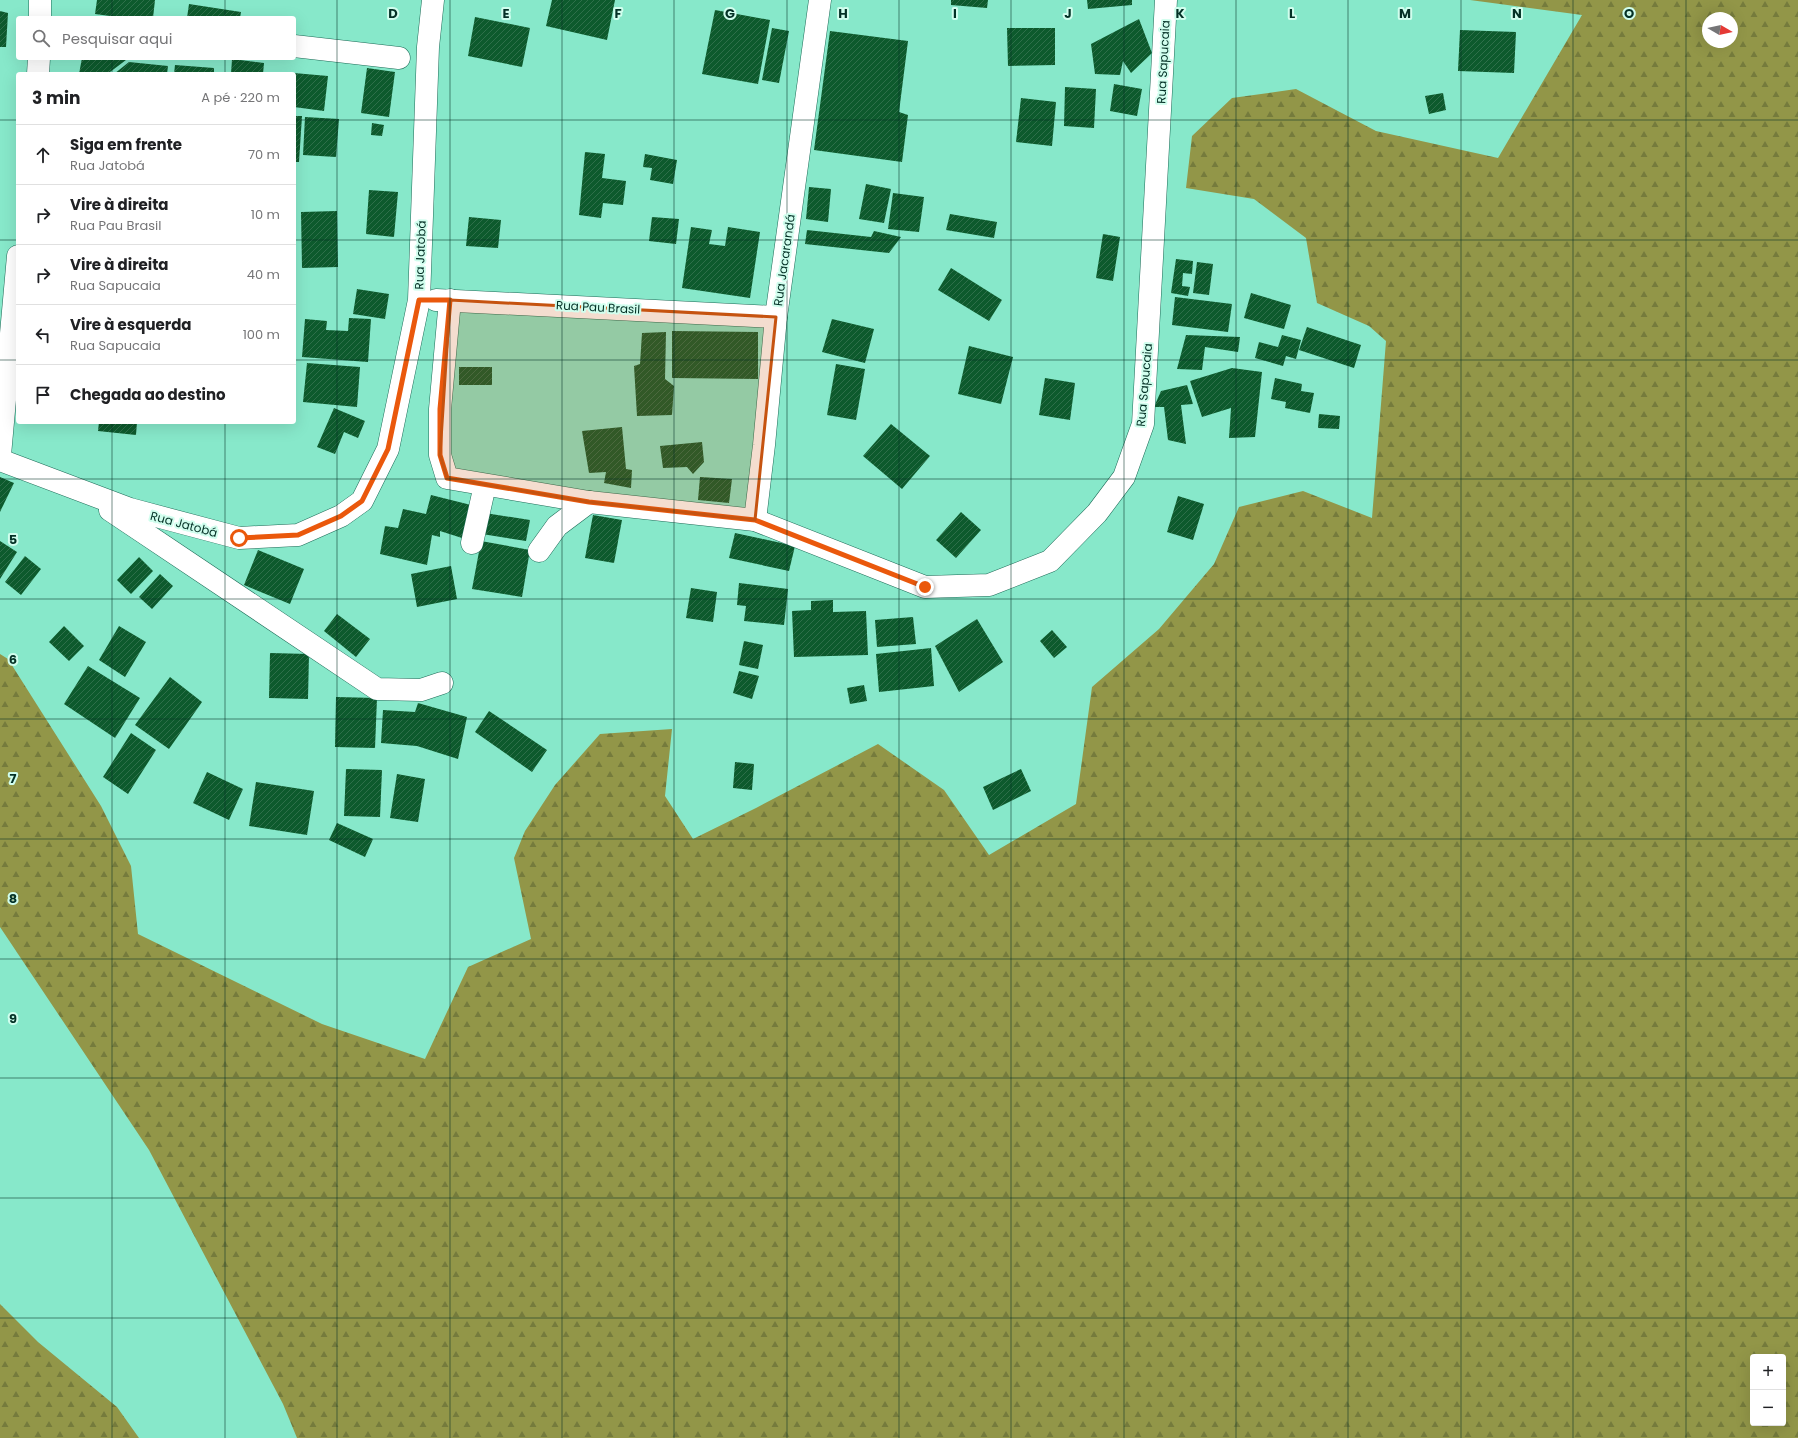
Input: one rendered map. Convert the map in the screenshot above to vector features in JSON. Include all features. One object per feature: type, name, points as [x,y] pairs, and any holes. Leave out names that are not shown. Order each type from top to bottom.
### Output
[{"type":"street","name":"Rua Jatobá","points":[[0,460],[130,509],[239,538],[298,535],[341,516],[362,501],[388,449],[419,300],[428,47],[433,0]]},
{"type":"street","name":"Rua Jacarandá","points":[[755,520],[764,445],[776,317],[820,0]]},
{"type":"street","name":"Rua Sapucaia","points":[[450,300],[440,409],[440,455],[447,478],[589,502],[755,520],[925,587],[989,586],[1050,561],[1097,513],[1124,477],[1143,424],[1166,0]]},
{"type":"street","points":[[296,46],[399,58]]},
{"type":"street","points":[[38,72],[39,60]]},
{"type":"street","points":[[0,455],[16,278]]},
{"type":"street","name":"Rua Pau Brasil","points":[[419,300],[450,300],[776,317]]},
{"type":"street","points":[[472,542],[485,485]]},
{"type":"street","points":[[81,491],[377,689],[421,690],[442,683]]},
{"type":"street","points":[[540,551],[557,526],[589,502]]},
{"type":"highlighted area","points":[[450,300],[776,317],[755,520],[589,502],[447,478],[440,455]]},
{"type":"green space","points":[[1470,0],[1798,0],[1798,1438],[297,1438],[283,1404],[149,1150],[0,927],[0,654],[8,659],[101,806],[131,866],[138,934],[322,1024],[425,1059],[468,967],[531,939],[514,858],[525,831],[555,785],[600,734],[672,729],[665,796],[693,839],[756,808],[878,744],[944,790],[989,855],[1076,804],[1092,687],[1159,629],[1214,564],[1239,507],[1303,491],[1372,518],[1386,341],[1369,326],[1317,303],[1306,238],[1254,199],[1186,188],[1192,136],[1232,98],[1296,89],[1376,131],[1498,158],[1582,15]]},
{"type":"green space","points":[[0,1304],[38,1342],[117,1407],[139,1438],[0,1438]]},
{"type":"building","points":[[97,0],[155,0],[153,16],[110,16],[95,14]]},
{"type":"building","points":[[552,0],[615,0],[607,40],[546,26]]},
{"type":"building","points":[[951,0],[988,0],[987,8],[951,5]]},
{"type":"building","points":[[1087,0],[1132,0],[1132,5],[1088,9]]},
{"type":"building","points":[[189,4],[241,12],[240,16],[187,16]]},
{"type":"building","points":[[715,10],[770,20],[758,84],[702,74]]},
{"type":"building","points":[[0,11],[8,13],[6,47],[0,47]]},
{"type":"building","points":[[475,17],[530,28],[522,67],[468,56]]},
{"type":"building","points":[[1139,19],[1152,53],[1131,73],[1123,61],[1120,75],[1095,74],[1091,44]]},
{"type":"building","points":[[772,28],[789,31],[779,83],[762,80]]},
{"type":"building","points":[[1007,28],[1055,28],[1055,65],[1008,66]]},
{"type":"building","points":[[1460,30],[1516,32],[1514,73],[1458,71]]},
{"type":"building","points":[[830,31],[908,41],[899,112],[908,115],[902,162],[814,150]]},
{"type":"building","points":[[82,60],[126,60],[110,72],[79,72]]},
{"type":"building","points":[[232,60],[264,63],[263,72],[231,72]]},
{"type":"building","points":[[129,62],[168,66],[167,72],[116,72]]},
{"type":"building","points":[[175,65],[214,68],[214,72],[174,72]]},
{"type":"building","points":[[367,68],[395,72],[389,117],[361,113]]},
{"type":"building","points":[[296,73],[328,76],[324,111],[296,107]]},
{"type":"building","points":[[1114,84],[1142,89],[1137,116],[1110,111]]},
{"type":"building","points":[[1065,87],[1096,89],[1094,128],[1064,126]]},
{"type":"building","points":[[1443,93],[1446,110],[1429,114],[1425,96]]},
{"type":"building","points":[[1021,98],[1056,102],[1052,146],[1016,142]]},
{"type":"building","points":[[296,116],[302,116],[299,162],[296,162]]},
{"type":"building","points":[[305,117],[339,119],[336,157],[303,155]]},
{"type":"building","points":[[372,123],[384,125],[382,136],[371,135]]},
{"type":"building","points":[[585,152],[605,154],[602,178],[626,181],[623,205],[603,203],[601,218],[579,215]]},
{"type":"building","points":[[645,154],[677,160],[673,184],[650,180],[652,168],[643,167]]},
{"type":"building","points":[[866,184],[891,189],[884,223],[859,219]]},
{"type":"building","points":[[809,187],[831,189],[828,222],[806,219]]},
{"type":"building","points":[[369,190],[398,192],[394,237],[366,234]]},
{"type":"building","points":[[893,193],[924,197],[919,232],[888,229]]},
{"type":"building","points":[[337,211],[338,267],[302,268],[301,212]]},
{"type":"building","points":[[950,214],[997,222],[994,238],[946,230]]},
{"type":"building","points":[[469,217],[501,220],[498,248],[466,246]]},
{"type":"building","points":[[652,217],[679,219],[676,244],[649,241]]},
{"type":"building","points":[[691,227],[712,230],[709,244],[725,246],[728,227],[760,232],[750,298],[682,288]]},
{"type":"building","points":[[807,230],[871,237],[874,231],[901,237],[889,253],[805,244]]},
{"type":"building","points":[[1103,234],[1120,237],[1113,281],[1096,278]]},
{"type":"building","points":[[1176,259],[1193,261],[1192,274],[1183,273],[1182,286],[1190,287],[1188,296],[1171,293]]},
{"type":"building","points":[[1197,262],[1213,264],[1209,295],[1193,293]]},
{"type":"building","points":[[951,268],[1002,300],[989,321],[938,290]]},
{"type":"building","points":[[357,289],[389,294],[385,319],[353,314]]},
{"type":"building","points":[[1251,293],[1291,305],[1284,329],[1244,318]]},
{"type":"building","points":[[1175,297],[1232,304],[1228,332],[1172,325]]},
{"type":"building","points":[[349,318],[371,319],[368,362],[302,357],[305,319],[327,321],[326,330],[348,331]]},
{"type":"building","points":[[832,319],[874,329],[865,363],[822,352]]},
{"type":"building","points":[[1307,327],[1361,345],[1354,368],[1299,350]]},
{"type":"building","points":[[672,331],[758,332],[758,379],[672,378]]},
{"type":"building","points":[[666,332],[665,379],[674,386],[672,415],[637,416],[634,366],[640,364],[642,333]]},
{"type":"building","points":[[1186,335],[1240,337],[1238,352],[1205,347],[1202,370],[1177,369]]},
{"type":"building","points":[[1282,335],[1301,340],[1296,359],[1286,356],[1283,366],[1255,358],[1259,342],[1278,347]]},
{"type":"building","points":[[969,346],[1013,357],[1001,404],[958,394]]},
{"type":"building","points":[[307,363],[360,367],[357,407],[303,402]]},
{"type":"building","points":[[836,364],[865,369],[856,420],[827,415]]},
{"type":"building","points":[[459,367],[492,367],[492,385],[459,385]]},
{"type":"building","points":[[1232,368],[1262,372],[1255,437],[1229,438],[1231,408],[1202,417],[1190,381]]},
{"type":"building","points":[[1045,378],[1075,383],[1070,420],[1039,415]]},
{"type":"building","points":[[1275,378],[1302,384],[1301,391],[1314,393],[1310,413],[1285,408],[1286,402],[1271,399]]},
{"type":"building","points":[[1187,385],[1193,404],[1181,405],[1186,444],[1168,440],[1164,407],[1154,407],[1161,391]]},
{"type":"building","points":[[334,408],[365,421],[358,438],[344,432],[335,454],[317,447]]},
{"type":"building","points":[[1319,414],[1340,416],[1339,429],[1318,428]]},
{"type":"building","points":[[99,424],[137,424],[136,435],[98,431]]},
{"type":"building","points":[[891,424],[930,456],[902,489],[863,456]]},
{"type":"building","points":[[622,427],[626,469],[632,470],[631,488],[604,483],[606,472],[589,473],[582,431]]},
{"type":"building","points":[[702,442],[704,462],[693,474],[687,467],[663,468],[660,446]]},
{"type":"building","points":[[0,477],[14,483],[0,512]]},
{"type":"building","points":[[700,477],[732,479],[729,503],[698,500]]},
{"type":"building","points":[[431,495],[471,505],[462,538],[440,531],[440,537],[432,535],[427,565],[380,554],[385,526],[398,528],[403,509],[426,514]]},
{"type":"building","points":[[1178,496],[1204,504],[1193,540],[1167,532]]},
{"type":"building","points":[[961,512],[981,530],[956,558],[936,540]]},
{"type":"building","points":[[485,513],[530,520],[526,541],[482,534]]},
{"type":"building","points":[[593,515],[622,520],[614,563],[585,558]]},
{"type":"building","points":[[735,533],[795,546],[789,571],[729,558]]},
{"type":"building","points":[[0,541],[17,552],[0,579]]},
{"type":"building","points":[[481,541],[530,550],[522,597],[472,589]]},
{"type":"building","points":[[258,550],[304,569],[290,604],[244,585]]},
{"type":"building","points":[[25,556],[41,569],[21,595],[5,582]]},
{"type":"building","points":[[139,557],[153,571],[131,594],[117,580]]},
{"type":"building","points":[[451,566],[457,599],[417,607],[411,574]]},
{"type":"building","points":[[160,574],[173,586],[152,609],[139,597]]},
{"type":"building","points":[[739,583],[788,589],[784,625],[744,621],[746,606],[737,605]]},
{"type":"building","points":[[691,588],[717,592],[713,622],[686,618]]},
{"type":"building","points":[[833,600],[833,612],[866,611],[868,655],[794,657],[792,611],[811,610],[811,601]]},
{"type":"building","points":[[337,614],[370,639],[356,657],[324,631]]},
{"type":"building","points":[[913,617],[916,644],[877,647],[875,620]]},
{"type":"building","points":[[977,619],[1003,662],[959,692],[935,646]]},
{"type":"building","points":[[64,626],[84,646],[69,661],[49,642]]},
{"type":"building","points":[[119,626],[146,642],[125,677],[99,660]]},
{"type":"building","points":[[1052,630],[1067,647],[1054,658],[1040,641]]},
{"type":"building","points":[[744,641],[763,645],[758,669],[739,665]]},
{"type":"building","points":[[931,648],[934,686],[879,692],[876,654]]},
{"type":"building","points":[[270,653],[309,654],[308,699],[269,698]]},
{"type":"building","points":[[88,666],[140,698],[115,738],[64,704]]},
{"type":"building","points":[[739,671],[759,676],[752,699],[733,693]]},
{"type":"building","points":[[170,677],[202,702],[169,749],[135,725]]},
{"type":"building","points":[[864,685],[867,701],[850,704],[847,688]]},
{"type":"building","points":[[336,697],[377,698],[375,748],[335,747]]},
{"type":"building","points":[[418,703],[467,717],[458,759],[417,746],[381,743],[383,710],[415,712]]},
{"type":"building","points":[[489,711],[547,750],[532,772],[475,732]]},
{"type":"building","points":[[131,733],[156,750],[128,794],[103,777]]},
{"type":"building","points":[[735,762],[754,764],[752,790],[733,788]]},
{"type":"building","points":[[346,769],[382,770],[380,817],[344,816]]},
{"type":"building","points":[[1021,769],[1031,791],[993,810],[983,787]]},
{"type":"building","points":[[207,772],[243,789],[229,820],[193,803]]},
{"type":"building","points":[[397,774],[425,779],[418,822],[390,818]]},
{"type":"building","points":[[256,782],[314,791],[307,835],[249,826]]},
{"type":"building","points":[[337,823],[373,839],[365,857],[329,840]]},
{"type":"route","points":[[239,538],[298,535],[341,516],[362,501],[388,449],[419,300],[450,300],[440,409],[440,455],[447,478],[589,502],[755,520],[848,558],[925,587]]}]
